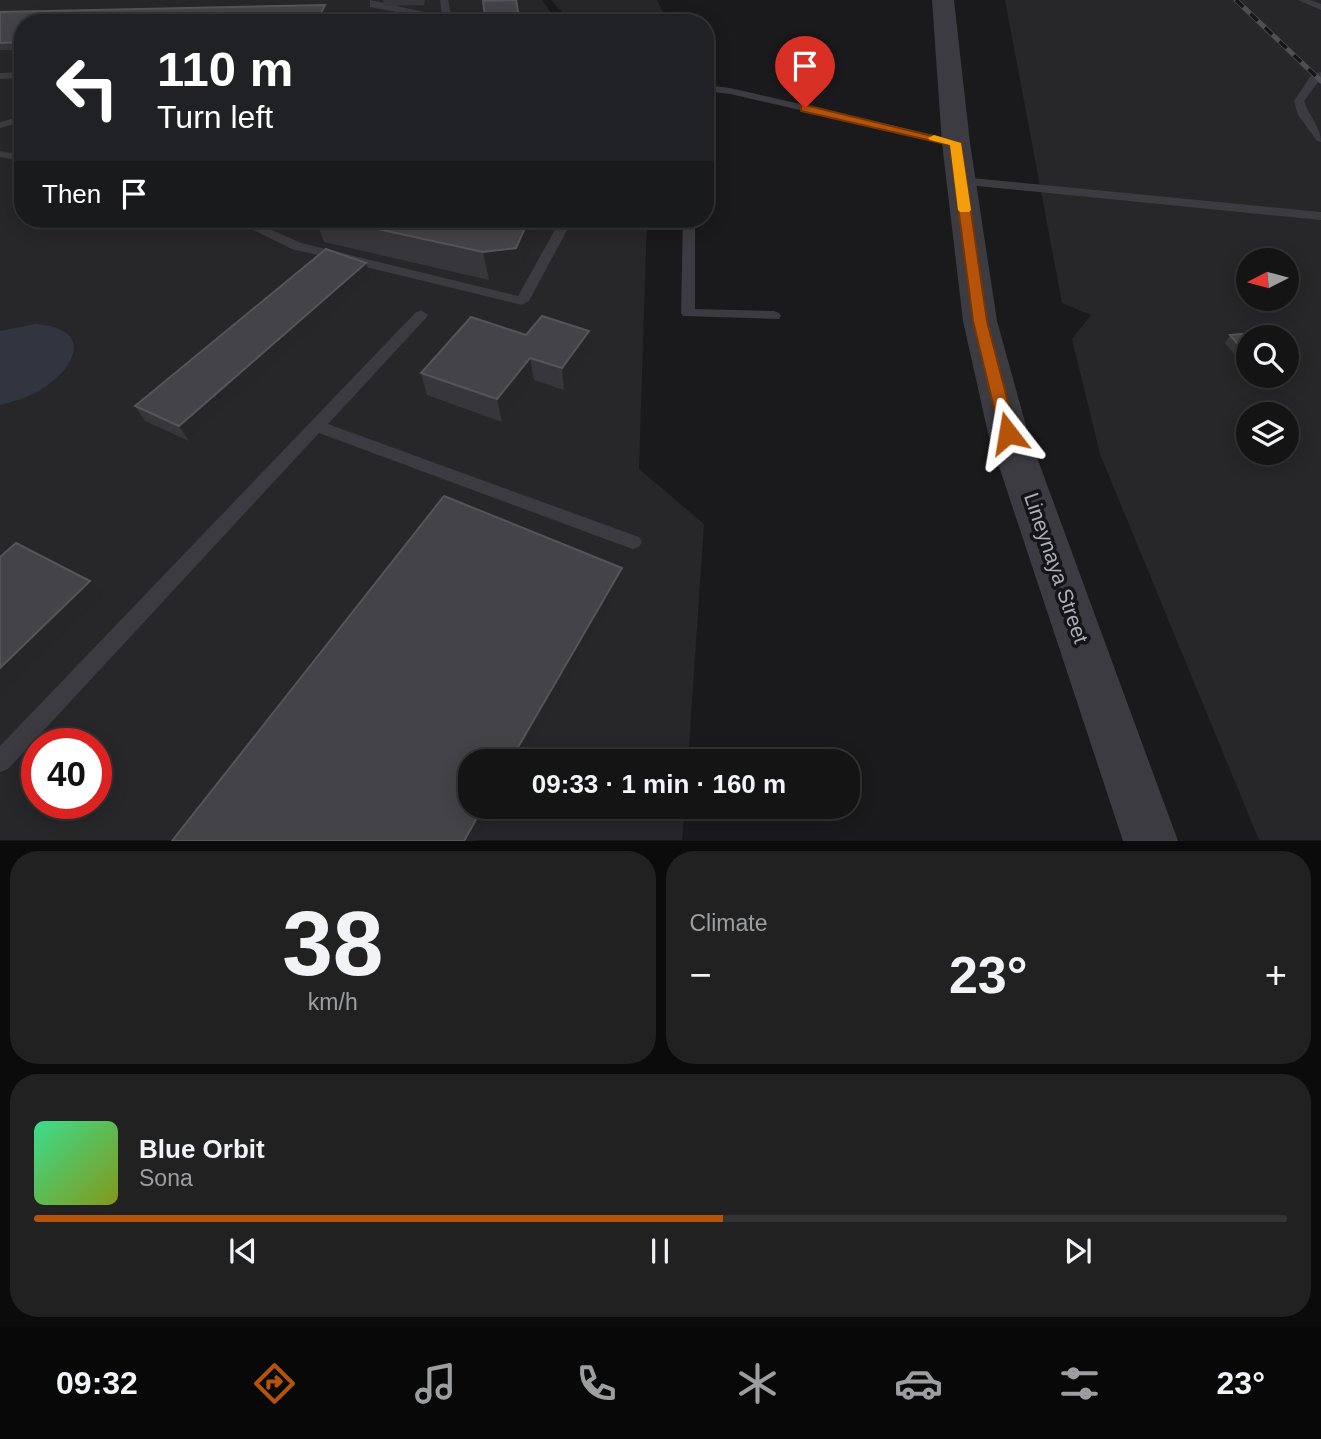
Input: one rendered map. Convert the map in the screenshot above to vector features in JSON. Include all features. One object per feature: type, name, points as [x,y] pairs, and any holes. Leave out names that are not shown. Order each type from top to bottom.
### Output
[{"type":"street","name":"Lineynaya Street","points":[[943,0],[956,143],[980,321],[1008,433],[1151,841]]},
{"type":"lane","points":[[374,0],[373,5],[413,14]]},
{"type":"lane","points":[[1302,0],[1321,7]]},
{"type":"lane","points":[[1321,75],[1316,76],[1299,101],[1303,115],[1321,139]]},
{"type":"lane","points":[[714,89],[956,143]]},
{"type":"lane","points":[[961,181],[1321,216]]},
{"type":"lane","points":[[257,228],[297,246],[522,301],[562,228]]},
{"type":"lane","points":[[689,228],[688,313],[774,316]]},
{"type":"lane","points":[[0,761],[421,314]]},
{"type":"lane","points":[[317,426],[633,542]]},
{"type":"shaded area","points":[[0,0],[542,0],[552,14],[14,14],[14,228],[647,228],[639,469],[704,524],[689,749],[458,749],[458,819],[684,819],[682,840],[0,840]]},
{"type":"shaded area","points":[[551,0],[657,0],[664,14],[565,14]]},
{"type":"shaded area","points":[[1005,0],[1321,0],[1321,840],[1259,840],[1100,454],[1072,339],[1091,315],[1062,303]]},
{"type":"shaded area","points":[[35,324],[54,327],[67,333],[73,341],[74,351],[70,362],[51,383],[37,392],[0,405],[0,331]]},
{"type":"building","points":[[516,0],[518,14],[485,14],[483,1]]},
{"type":"building","points":[[325,5],[320,14],[14,14],[14,42],[0,43],[0,12]]},
{"type":"building","points":[[373,228],[525,228],[516,248],[483,252]]},
{"type":"building","points":[[326,249],[366,263],[179,426],[135,406]]},
{"type":"building","points":[[542,316],[589,331],[562,368],[530,358],[497,399],[421,373],[471,317],[526,335]]},
{"type":"building","points":[[444,496],[622,568],[517,749],[458,749],[458,819],[476,819],[464,841],[172,841]]},
{"type":"building","points":[[16,543],[90,581],[0,668],[0,557]]},
{"type":"railway","points":[[1236,0],[1321,81]]},
{"type":"slow traffic","points":[[934,138],[956,143],[964,210]]},
{"type":"route","points":[[805,108],[956,143],[980,321],[1008,433]]}]
